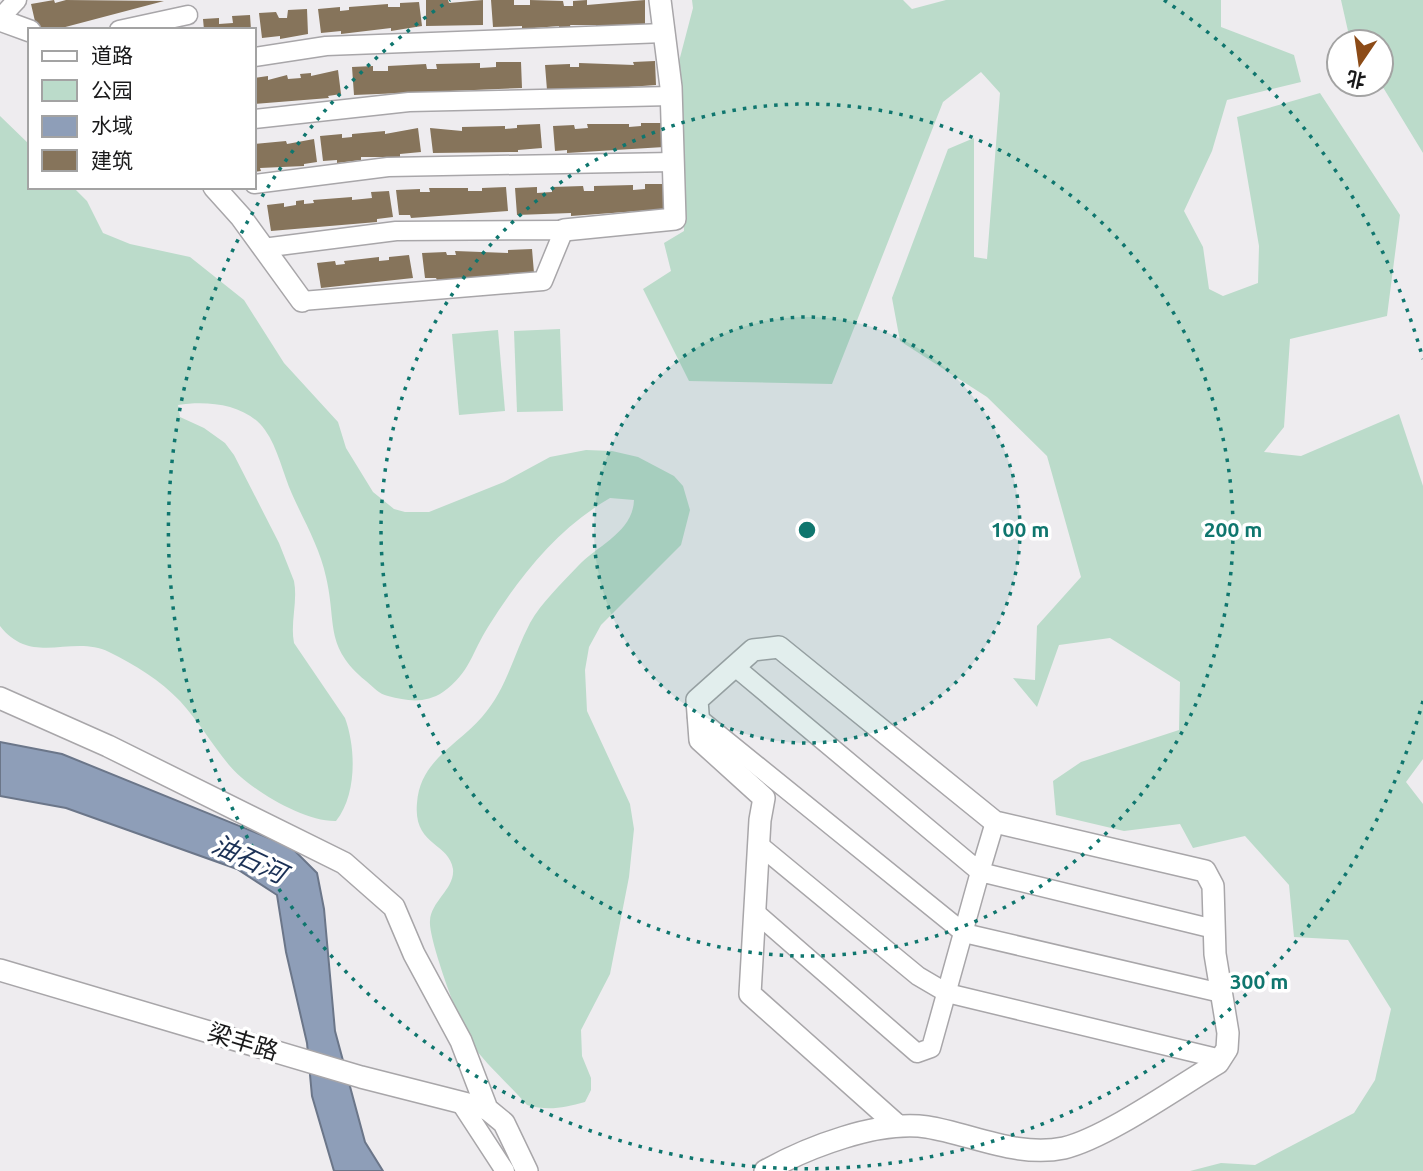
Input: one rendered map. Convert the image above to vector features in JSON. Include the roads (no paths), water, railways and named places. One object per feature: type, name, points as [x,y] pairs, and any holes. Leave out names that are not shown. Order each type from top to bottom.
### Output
[{"type":"street","points":[[17,0],[0,19],[28,30]]},
{"type":"street","points":[[263,248],[396,231],[564,230],[675,219],[671,96],[660,0]]},
{"type":"street","points":[[128,28],[188,15]]},
{"type":"street","points":[[256,57],[326,47],[664,33]]},
{"type":"street","points":[[256,119],[409,103],[671,96]]},
{"type":"street","points":[[256,184],[388,167],[673,162]]},
{"type":"street","points":[[221,189],[302,301],[542,281],[564,230]]},
{"type":"street","points":[[765,1171],[863,1132],[897,1125],[927,1127],[1004,1145],[1037,1149],[1063,1148],[1091,1138],[1221,1059],[1227,1049],[1228,1033],[1214,929],[1213,886],[1205,871],[995,822],[779,646],[753,650],[697,700],[700,740],[764,798],[758,844],[750,995],[897,1125]]},
{"type":"street","points":[[734,666],[980,872],[1214,929]]},
{"type":"street","points":[[0,698],[108,746],[344,863],[394,906],[414,954],[461,1041],[487,1109],[504,1123],[527,1171]]},
{"type":"street","points":[[698,717],[964,933],[1221,993]]},
{"type":"street","points":[[755,912],[918,1053],[931,1048],[995,822]]},
{"type":"street","points":[[758,844],[918,976],[947,993],[1221,1059]]},
{"type":"street","name":"梁丰路","points":[[0,970],[361,1077],[462,1105],[487,1109]]},
{"type":"street","points":[[462,1105],[505,1171]]},
{"type":"water","name":"油石河","points":[[0,742],[62,754],[291,847],[317,873],[324,909],[335,1031],[365,1142],[383,1171],[334,1171],[312,1096],[307,1043],[286,952],[277,895],[237,869],[66,808],[0,796]]}]
